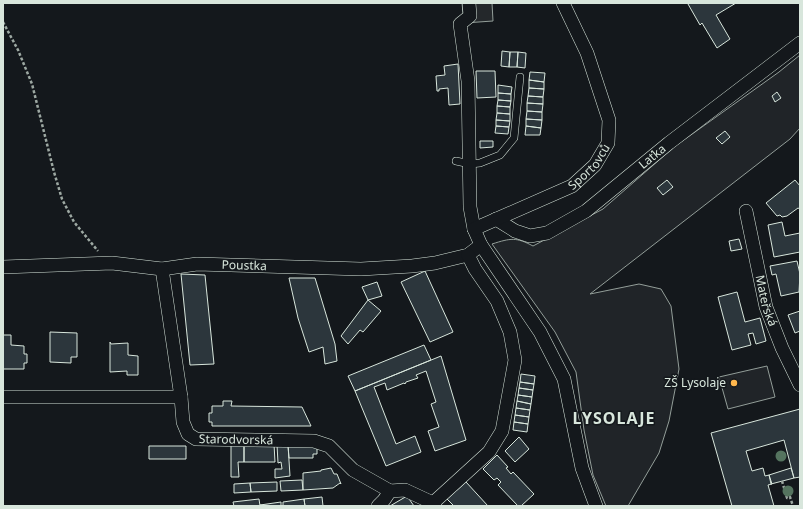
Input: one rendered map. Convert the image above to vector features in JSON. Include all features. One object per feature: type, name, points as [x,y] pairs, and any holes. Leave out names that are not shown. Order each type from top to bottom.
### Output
[{"type":"street","points":[[469,3],[470,16],[460,24],[468,81],[470,207],[474,229],[481,245],[540,332],[564,379],[582,468],[596,506]]},
{"type":"street","name":"Sportovců","points":[[474,229],[572,186],[595,165],[608,142],[609,120],[607,113],[587,53],[563,3]]},
{"type":"street","name":"Laťka","points":[[496,219],[515,231],[530,236],[547,233],[586,211],[669,143],[800,43]]},
{"type":"street","name":"Mateřská","points":[[746,211],[766,307],[782,348],[800,386]]},
{"type":"street","name":"Poustka","points":[[3,267],[112,263],[162,269],[197,264],[361,269],[435,263],[468,255],[481,245]]},
{"type":"street","name":"Starodvorská","points":[[162,269],[181,396],[183,422],[188,434],[196,439],[314,441],[329,446],[353,470],[390,491],[405,490],[434,505],[489,452],[502,431],[515,360],[510,332],[497,301],[475,269],[468,255]]},
{"type":"street","points":[[3,397],[181,396]]},
{"type":"street","points":[[378,506],[390,491]]},
{"type":"lane","points":[[456,162],[480,164],[500,155],[514,138],[520,77]]},
{"type":"path","points":[[3,22],[18,50],[32,84],[62,199],[74,222],[100,252],[112,263]]},
{"type":"path","points":[[782,481],[787,498],[790,497],[793,506]]},
{"type":"shaded area","points":[[462,3],[492,3],[493,21],[464,23]]},
{"type":"shaded area","points":[[800,55],[800,128],[790,139],[590,294],[639,284],[661,289],[671,306],[679,369],[669,421],[659,453],[628,506],[606,506],[593,475],[584,430],[576,372],[555,332],[492,244],[513,239],[533,246],[603,209],[674,147],[779,72]]},
{"type":"shaded area","points":[[767,366],[775,397],[728,409],[719,377]]},
{"type":"building","points":[[736,3],[716,15],[730,39],[717,48],[702,23],[700,25],[688,4]]},
{"type":"building","points":[[502,51],[510,52],[509,67],[501,66]]},
{"type":"building","points":[[510,52],[518,52],[517,67],[509,67]]},
{"type":"building","points":[[518,52],[526,53],[525,68],[517,67]]},
{"type":"building","points":[[458,64],[460,104],[449,105],[448,88],[439,89],[439,91],[437,91],[436,76],[445,75],[444,66]]},
{"type":"building","points":[[476,71],[495,71],[496,97],[477,98]]},
{"type":"building","points":[[530,72],[545,73],[544,82],[529,80]]},
{"type":"building","points":[[529,80],[544,82],[544,89],[529,88]]},
{"type":"building","points":[[498,85],[512,87],[511,94],[498,93]]},
{"type":"building","points":[[529,88],[544,89],[543,97],[528,96]]},
{"type":"building","points":[[777,92],[781,98],[775,102],[772,96]]},
{"type":"building","points":[[498,93],[511,94],[511,101],[498,100]]},
{"type":"building","points":[[528,96],[543,97],[543,104],[527,103]]},
{"type":"building","points":[[498,100],[511,101],[510,107],[497,106]]},
{"type":"building","points":[[527,103],[543,104],[542,112],[527,111]]},
{"type":"building","points":[[497,106],[510,107],[510,114],[497,113]]},
{"type":"building","points":[[527,111],[542,112],[542,120],[526,119]]},
{"type":"building","points":[[497,113],[510,114],[510,121],[496,120]]},
{"type":"building","points":[[526,119],[542,120],[541,128],[526,126]]},
{"type":"building","points":[[496,120],[510,121],[509,127],[496,126]]},
{"type":"building","points":[[496,126],[509,127],[508,134],[495,133]]},
{"type":"building","points":[[526,126],[541,128],[540,135],[525,135]]},
{"type":"building","points":[[725,131],[730,137],[722,144],[716,138]]},
{"type":"building","points":[[480,141],[493,141],[493,147],[480,148]]},
{"type":"building","points":[[667,180],[673,187],[663,195],[657,188]]},
{"type":"building","points":[[795,180],[800,186],[800,209],[798,208],[787,216],[777,216],[766,203]]},
{"type":"building","points":[[782,222],[785,236],[800,233],[800,252],[774,257],[768,225]]},
{"type":"building","points":[[739,239],[742,249],[731,251],[729,241]]},
{"type":"building","points":[[797,261],[800,274],[799,292],[781,296],[776,274],[772,275],[770,266]]},
{"type":"building","points":[[425,271],[453,332],[430,342],[401,282]]},
{"type":"building","points":[[181,274],[205,275],[214,364],[190,365]]},
{"type":"building","points":[[289,278],[315,278],[335,344],[337,361],[325,364],[323,347],[309,352],[298,318]]},
{"type":"building","points":[[377,282],[382,296],[368,300],[362,287]]},
{"type":"building","points":[[737,292],[745,322],[760,318],[766,341],[756,344],[753,333],[748,334],[751,345],[732,350],[718,297]]},
{"type":"building","points":[[368,300],[381,311],[363,332],[360,330],[348,344],[341,336]]},
{"type":"building","points":[[800,311],[800,331],[795,333],[788,315]]},
{"type":"building","points":[[50,332],[77,333],[77,357],[71,357],[71,363],[50,362]]},
{"type":"building","points":[[3,335],[11,335],[11,345],[24,346],[24,354],[27,354],[27,363],[24,363],[24,369],[3,369]]},
{"type":"building","points":[[110,342],[111,344],[128,343],[128,355],[138,356],[138,375],[127,375],[127,371],[110,372]]},
{"type":"building","points":[[424,345],[431,360],[355,391],[348,376]]},
{"type":"building","points":[[441,356],[466,440],[435,451],[428,431],[439,427],[431,404],[436,402],[426,371],[416,375],[418,378],[387,390],[385,383],[374,387],[396,444],[415,436],[421,452],[386,466],[355,391]]},
{"type":"building","points":[[521,374],[535,376],[534,384],[520,382]]},
{"type":"building","points":[[520,382],[534,384],[533,390],[519,388]]},
{"type":"building","points":[[519,388],[533,390],[532,397],[518,395]]},
{"type":"building","points":[[518,395],[532,397],[531,404],[517,401]]},
{"type":"building","points":[[223,401],[232,401],[231,406],[302,407],[311,426],[212,426],[212,422],[209,422],[209,413],[212,413],[212,406],[223,406]]},
{"type":"building","points":[[517,401],[531,404],[530,410],[516,408]]},
{"type":"building","points":[[516,408],[530,410],[529,417],[515,415]]},
{"type":"building","points":[[800,409],[800,477],[794,478],[784,440],[746,451],[752,471],[763,468],[765,476],[769,475],[772,484],[768,485],[774,506],[732,506],[711,433]]},
{"type":"building","points":[[515,415],[529,417],[528,424],[514,422]]},
{"type":"building","points":[[514,422],[528,424],[527,432],[513,430]]},
{"type":"building","points":[[519,437],[529,449],[515,462],[505,451]]},
{"type":"building","points":[[231,444],[244,444],[244,462],[238,462],[239,477],[231,477]]},
{"type":"building","points":[[244,444],[274,444],[275,462],[244,462]]},
{"type":"building","points":[[277,445],[288,445],[290,476],[275,478],[275,469],[282,469],[281,462],[278,463]]},
{"type":"building","points":[[288,445],[317,446],[317,454],[313,454],[313,458],[289,458]]},
{"type":"building","points":[[149,446],[186,446],[186,459],[149,459]]},
{"type":"building","points":[[497,455],[508,467],[506,468],[511,474],[513,472],[534,494],[521,506],[518,506],[498,485],[501,482],[497,478],[494,480],[483,469]]},
{"type":"building","points":[[331,468],[334,474],[337,474],[341,484],[340,483],[333,488],[303,490],[303,473]]},
{"type":"building","points":[[791,468],[794,478],[771,484],[769,475]]},
{"type":"building","points":[[302,480],[303,490],[281,491],[280,481]]},
{"type":"building","points":[[277,482],[277,491],[251,492],[250,483]]},
{"type":"building","points":[[466,482],[488,506],[454,506],[447,499]]},
{"type":"building","points":[[250,483],[251,492],[234,493],[234,484]]},
{"type":"building","points":[[407,496],[414,506],[390,506]]},
{"type":"building","points":[[322,497],[323,506],[305,506],[304,499]]},
{"type":"building","points":[[259,499],[260,506],[234,506],[233,502]]},
{"type":"building","points":[[304,499],[305,506],[283,506],[283,502]]},
{"type":"building","points":[[281,502],[281,506],[260,505]]},
{"type":"place","name":"ZŠ Lysolaje","points":[[734,383]]},
{"type":"district","name":"LYSOLAJE","points":[[614,418]]}]
